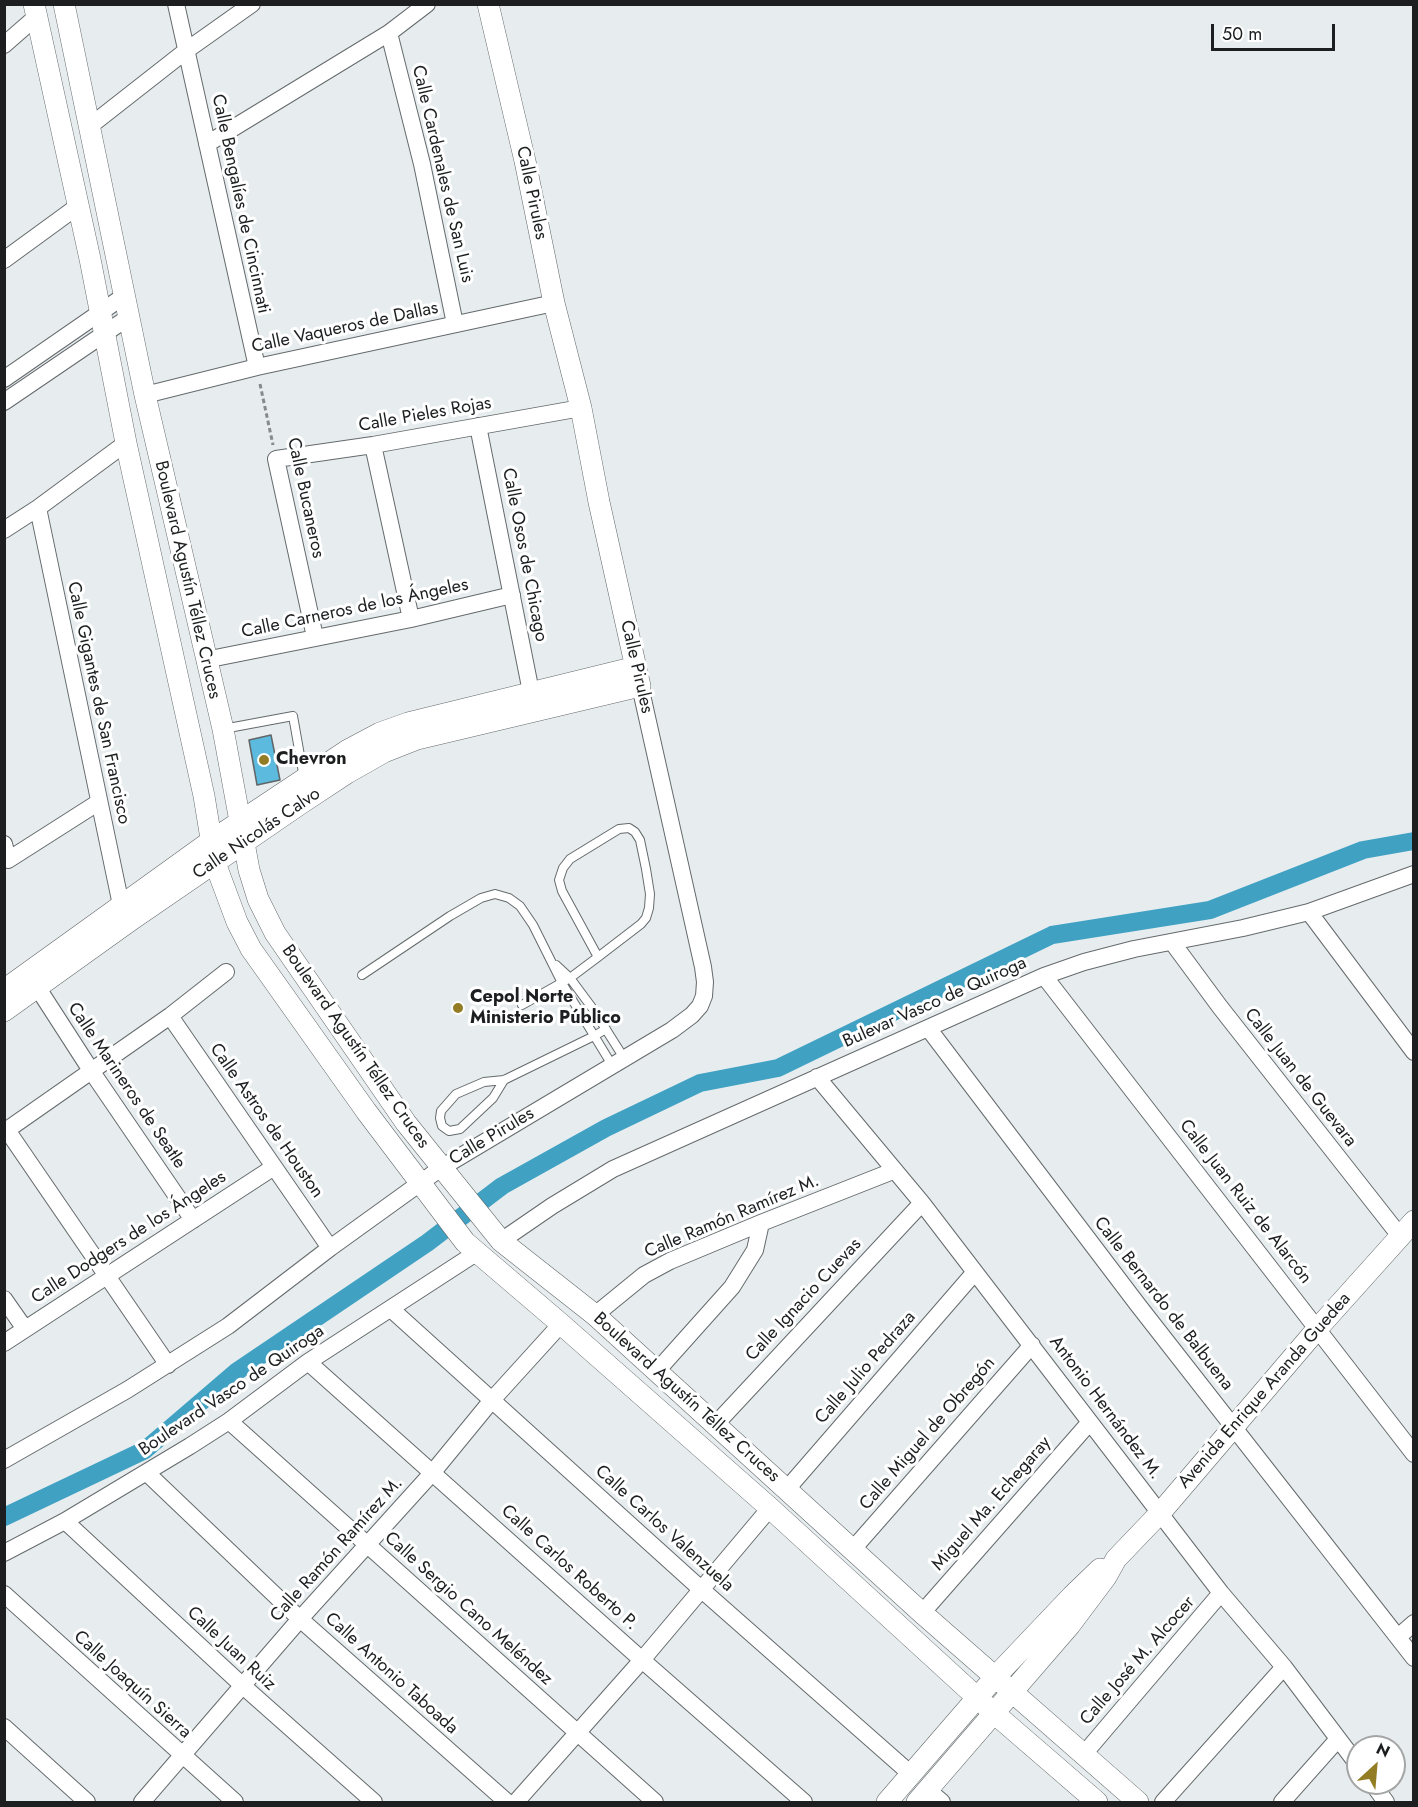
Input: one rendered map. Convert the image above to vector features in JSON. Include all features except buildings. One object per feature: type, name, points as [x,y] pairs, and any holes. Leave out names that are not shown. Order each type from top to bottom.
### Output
[{"type":"street","name":"Boulevard Agustín Téllez Cruces","points":[[64,4],[145,395],[205,660],[223,729],[243,844],[258,899],[275,933],[406,1123],[494,1233],[595,1315],[922,1613],[1014,1691],[1138,1803]]},
{"type":"street","name":"Calle Bengalíes de Cincinnati","points":[[176,4],[256,367]]},
{"type":"street","points":[[90,126],[187,50],[252,4]]},
{"type":"street","points":[[207,144],[388,33],[427,4]]},
{"type":"street","name":"Calle Pirules","points":[[4,1461],[168,1365],[228,1326],[330,1248],[441,1168],[672,1030],[692,1015],[700,1006],[704,996],[705,982],[660,770],[599,502],[581,408],[554,303],[525,161],[488,4]]},
{"type":"street","name":"Boulevard Agustín Téllez Cruces","points":[[35,11],[105,334],[126,443],[204,796],[215,863],[237,922],[251,949],[366,1111],[439,1209],[471,1247],[770,1508],[1096,1803]]},
{"type":"street","points":[[4,45],[35,11]]},
{"type":"street","name":"Calle Cardenales de San Luis","points":[[388,33],[422,164],[455,324]]},
{"type":"street","points":[[4,260],[78,206]]},
{"type":"street","points":[[4,379],[124,296]]},
{"type":"street","name":"Calle Vaqueros de Dallas","points":[[145,395],[256,367],[554,303]]},
{"type":"street","points":[[4,402],[129,317]]},
{"type":"street","name":"Calle Pieles Rojas","points":[[276,459],[373,445],[581,408]]},
{"type":"street","name":"Calle Osos de Chicago","points":[[478,426],[531,692]]},
{"type":"street","points":[[4,530],[38,508],[126,443]]},
{"type":"street","points":[[373,445],[411,619]]},
{"type":"street","name":"Calle Bucaneros","points":[[276,459],[315,637]]},
{"type":"street","name":"Calle Gigantes de San Francisco","points":[[38,508],[121,905]]},
{"type":"street","name":"Calle Carneros de los Ángeles","points":[[205,660],[411,619],[512,595]]},
{"type":"street","name":"Calle Nicolás Calvo","points":[[4,1011],[33,980],[121,905],[304,778],[380,733],[408,723],[531,692],[638,677]]},
{"type":"street","name":"Calle Nicolás Calvo","points":[[4,990],[33,980],[130,920],[347,773],[384,752],[417,739],[638,677]]},
{"type":"street","points":[[4,844],[8,860],[99,802]]},
{"type":"street","name":"Bulevar Vasco de Quiroga","points":[[494,1233],[552,1206],[613,1169],[1044,976],[1084,962],[1309,912],[1413,873]]},
{"type":"street","points":[[1309,912],[1413,1052]]},
{"type":"street","name":"Calle Juan de Guevara","points":[[1172,942],[1226,1015],[1407,1228]]},
{"type":"street","points":[[168,1365],[108,1275],[6,1131],[170,1016],[226,972]]},
{"type":"street","name":"Calle Juan Ruiz de Alarcón","points":[[1044,976],[1413,1454]]},
{"type":"street","name":"Calle Marineros de Seatle","points":[[33,980],[92,1072],[193,1220]]},
{"type":"street","name":"Calle Astros de Houston","points":[[170,1016],[330,1248]]},
{"type":"street","name":"Calle Bernardo de Balbuena","points":[[928,1028],[1138,1305],[1413,1658]]},
{"type":"street","name":"Antonio Hernández M.","points":[[817,1077],[922,1203],[1221,1593],[1284,1667],[1346,1749]]},
{"type":"street","name":"Calle Dodgers de los Ángeles","points":[[4,1343],[274,1167]]},
{"type":"street","name":"Calle Ramón Ramírez M.","points":[[595,1315],[644,1275],[670,1261],[893,1171]]},
{"type":"street","name":"Calle Ignacio Cuevas","points":[[715,1425],[922,1203]]},
{"type":"street","points":[[656,1372],[732,1287],[755,1250],[761,1223]]},
{"type":"street","name":"Avenida Enrique Aranda Guedea","points":[[887,1803],[996,1676],[1094,1574],[1116,1559],[1161,1512],[1407,1228]]},
{"type":"street","name":"Boulevard Vasco de Quiroga","points":[[4,1553],[65,1521],[147,1473],[229,1421],[308,1362],[391,1310],[471,1247]]},
{"type":"street","name":"Calle Julio Pedraza","points":[[787,1489],[975,1272]]},
{"type":"street","points":[[4,1299],[25,1329]]},
{"type":"street","name":"Calle Carlos Valenzuela","points":[[391,1310],[702,1590],[912,1775]]},
{"type":"street","name":"Calle Ramón Ramírez M.","points":[[142,1803],[300,1619],[433,1472],[492,1401],[561,1324]]},
{"type":"street","name":"Calle Miguel de Obregón","points":[[854,1549],[1032,1344]]},
{"type":"street","name":"Calle Carlos Roberto P.","points":[[308,1362],[804,1803]]},
{"type":"street","name":"Calle Sergio Cano Meléndez","points":[[229,1421],[656,1803]]},
{"type":"street","name":"Miguel Ma. Echegaray","points":[[922,1613],[1090,1422]]},
{"type":"street","name":"Calle Antonio Taboada","points":[[147,1473],[300,1619],[507,1803]]},
{"type":"street","points":[[516,1803],[642,1660],[770,1508]]},
{"type":"street","name":"Calle Juan Ruiz","points":[[65,1521],[243,1686],[374,1803]]},
{"type":"street","name":"Avenida Enrique Aranda Guedea","points":[[929,1798],[994,1713],[1070,1625],[1106,1577],[1116,1559]]},
{"type":"street","name":"Calle José M. Alcocer","points":[[1084,1754],[1221,1593]]},
{"type":"street","name":"Calle Joaquín Sierra","points":[[4,1594],[235,1803]]},
{"type":"street","points":[[1398,1637],[1413,1623]]},
{"type":"street","points":[[1163,1803],[1284,1667]]},
{"type":"street","points":[[4,1727],[87,1803]]},
{"type":"street","points":[[1282,1803],[1338,1739]]},
{"type":"lane","points":[[223,729],[293,716],[304,778]]},
{"type":"lane","points":[[522,1005],[566,980],[598,957],[641,924],[649,908],[650,894],[640,840],[629,828],[619,829],[570,859],[563,868],[559,880],[562,891],[598,957]]},
{"type":"lane","points":[[362,975],[481,898],[495,894],[509,898],[520,906],[551,961],[606,1029],[618,1062]]},
{"type":"lane","points":[[566,980],[594,1036],[618,1062]]},
{"type":"lane","points":[[504,1080],[493,1098],[460,1130],[449,1131],[442,1126],[441,1111],[456,1095],[484,1082],[504,1080],[606,1029]]},
{"type":"path","name":"Calle Bucaneros","points":[[256,367],[276,459]]},
{"type":"waterway","points":[[4,1517],[145,1450],[236,1372],[427,1243],[502,1186],[606,1128],[700,1083],[778,1068],[1052,935],[1210,910],[1363,850],[1414,841]]},
{"type":"place","name":"Chevron","points":[[264,760]]},
{"type":"place","name":"Cepol Norte Ministerio Público","points":[[458,1008]]}]
